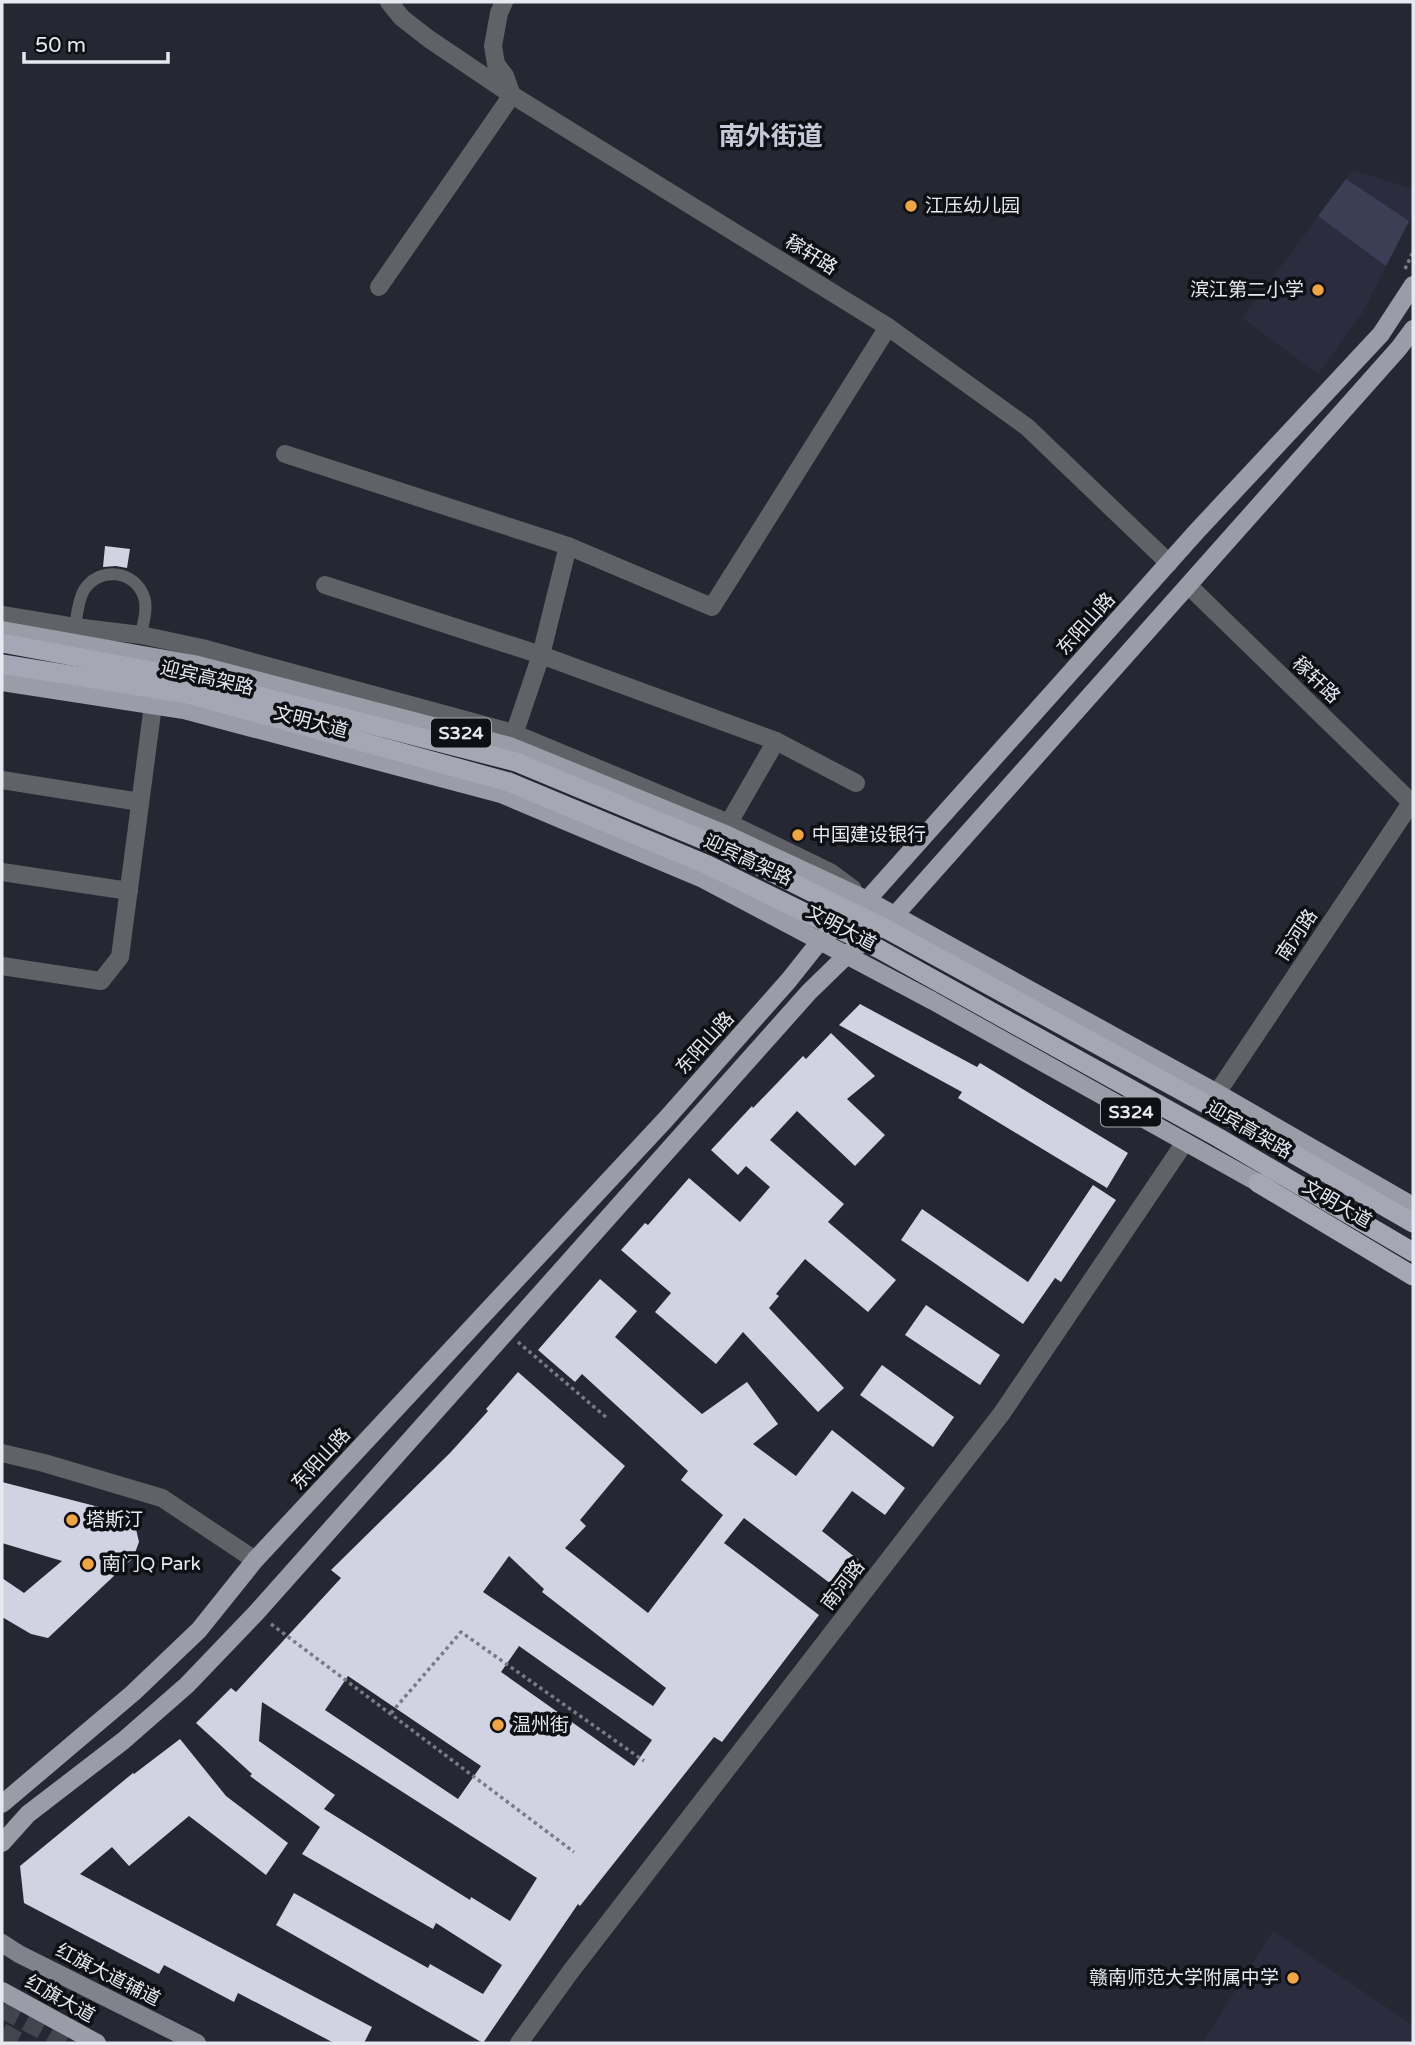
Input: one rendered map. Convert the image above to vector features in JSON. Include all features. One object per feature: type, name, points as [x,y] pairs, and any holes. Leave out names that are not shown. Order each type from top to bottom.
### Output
[{"type":"highway","name":"迎宾高架路","points":[[2,643],[189,678],[516,762],[718,846],[888,930],[1231,1118],[1413,1223]]},
{"type":"highway","name":"迎宾高架路","points":[[2,664],[188,695],[509,782],[708,865],[880,949],[1219,1138],[1413,1252]]},
{"type":"highway","points":[[1258,1182],[1413,1274]]},
{"type":"main road","name":"东阳山路","points":[[2,1804],[133,1693],[199,1630],[255,1560],[666,1119],[789,981],[820,941],[867,900],[1197,531],[1381,334],[1413,285]]},
{"type":"main road","points":[[2,1843],[28,1814],[123,1741],[187,1685],[256,1612],[809,992],[847,955],[895,915],[1413,330]]},
{"type":"main road","name":"文明大道","points":[[2,629],[194,664],[512,739],[726,828],[867,900],[1217,1093],[1413,1206]]},
{"type":"main road","name":"文明大道","points":[[2,682],[184,710],[501,794],[703,879],[847,955],[1258,1182]]},
{"type":"main road","name":"红旗大道辅道","points":[[2,1943],[197,2043]]},
{"type":"main road","name":"红旗大道","points":[[2,1991],[97,2043]]},
{"type":"street","name":"稼轩路","points":[[389,2],[402,18],[429,39],[512,95],[888,327],[1027,427],[1169,564]]},
{"type":"street","points":[[379,287],[512,95],[505,76],[496,64],[493,46],[499,13],[504,2]]},
{"type":"street","points":[[285,454],[568,546],[712,607],[888,327]]},
{"type":"street","points":[[2,615],[141,635],[202,648],[512,739],[541,654],[568,546]]},
{"type":"street","points":[[326,585],[541,654],[776,741],[856,783]]},
{"type":"street","name":"稼轩路","points":[[1189,586],[1413,802]]},
{"type":"street","points":[[2,965],[102,981],[120,957],[153,705]]},
{"type":"street","points":[[726,828],[776,741]]},
{"type":"street","points":[[2,780],[140,802]]},
{"type":"street","name":"南河路","points":[[1217,1093],[1413,802]]},
{"type":"street","points":[[2,872],[128,891]]},
{"type":"street","name":"南河路","points":[[519,2043],[1002,1413],[1185,1142]]},
{"type":"street","points":[[2,1453],[162,1498],[255,1560]]},
{"type":"lane","points":[[75,627],[85,588],[97,577],[123,575],[132,580],[143,594],[145,613],[141,635]]},
{"type":"path","points":[[506,1332],[607,1418]]},
{"type":"path","points":[[256,1612],[574,1852]]},
{"type":"path","points":[[391,1714],[461,1632],[644,1760]]},
{"type":"shaded area","name":"滨江第二小学","points":[[1353,170],[1413,189],[1413,214],[1361,315],[1318,374],[1242,318]]},
{"type":"shaded area","points":[[1346,179],[1409,221],[1386,266],[1318,216]]},
{"type":"shaded area","name":"赣南师范大学附属中学","points":[[1273,1931],[1413,2025],[1413,2043],[1202,2043]]},
{"type":"building","points":[[105,546],[130,549],[127,568],[103,567]]},
{"type":"building","points":[[860,1004],[977,1067],[980,1063],[1128,1153],[1107,1188],[958,1098],[962,1092],[839,1025]]},
{"type":"building","points":[[831,1033],[875,1076],[847,1099],[885,1135],[855,1166],[797,1111],[770,1140],[844,1204],[828,1222],[896,1280],[868,1312],[805,1259],[776,1294],[779,1296],[769,1308],[844,1388],[818,1412],[743,1332],[716,1364],[655,1312],[671,1293],[621,1250],[645,1223],[648,1225],[689,1178],[740,1222],[770,1187],[746,1166],[738,1175],[711,1150],[803,1056],[806,1059]]},
{"type":"building","points":[[1093,1185],[1116,1200],[1061,1282],[1055,1278],[1023,1324],[901,1240],[922,1209],[1028,1282]]},
{"type":"building","points":[[600,1279],[637,1311],[615,1337],[702,1414],[747,1382],[778,1424],[753,1444],[796,1476],[832,1430],[905,1488],[885,1515],[852,1491],[822,1531],[861,1562],[839,1590],[744,1518],[724,1543],[819,1615],[722,1742],[714,1737],[580,1906],[578,1904],[483,2043],[276,1925],[294,1893],[428,1968],[430,1964],[483,1994],[502,1965],[436,1923],[433,1929],[302,1854],[320,1827],[250,1776],[252,1774],[196,1723],[231,1688],[236,1692],[341,1578],[331,1570],[450,1453],[518,1372],[625,1466],[580,1520],[586,1526],[565,1548],[648,1613],[723,1515],[681,1480],[688,1471],[582,1374],[575,1382],[538,1350]],"holes":[[[509,1556],[544,1589],[542,1592],[666,1688],[653,1706],[483,1592]],[[519,1646],[652,1740],[634,1766],[501,1672]],[[348,1676],[481,1766],[458,1799],[325,1710]],[[262,1702],[537,1878],[510,1921],[471,1897],[470,1900],[324,1809],[335,1795],[259,1741]]]},
{"type":"building","points":[[926,1305],[1000,1355],[980,1385],[905,1335]]},
{"type":"building","points":[[882,1365],[954,1417],[933,1447],[860,1395]]},
{"type":"building","name":"南门Q Park","points":[[2,1482],[130,1515],[136,1529],[139,1542],[133,1558],[48,1638],[31,1634],[2,1617],[2,1578],[24,1593],[62,1561],[2,1543]]},
{"type":"building","points":[[180,1739],[226,1796],[288,1843],[266,1875],[189,1816],[129,1866],[112,1847],[80,1874],[372,2027],[364,2043],[334,2043],[238,1993],[234,2002],[164,1965],[159,1974],[24,1903],[20,1866],[133,1773]]},
{"type":"tunnel","points":[[2,2009],[65,2043]]},
{"type":"tunnel","points":[[2,2032],[22,2043]]},
{"type":"place","name":"江压幼儿园","points":[[911,206]]},
{"type":"place","name":"滨江第二小学","points":[[1318,290]]},
{"type":"place","name":"中国建设银行","points":[[798,835]]},
{"type":"place","name":"塔斯汀","points":[[72,1520]]},
{"type":"place","name":"南门Q Park","points":[[88,1564]]},
{"type":"place","name":"温州街","points":[[498,1725]]},
{"type":"place","name":"赣南师范大学附属中学","points":[[1293,1978]]},
{"type":"district","name":"南外街道","points":[[771,136]]}]
